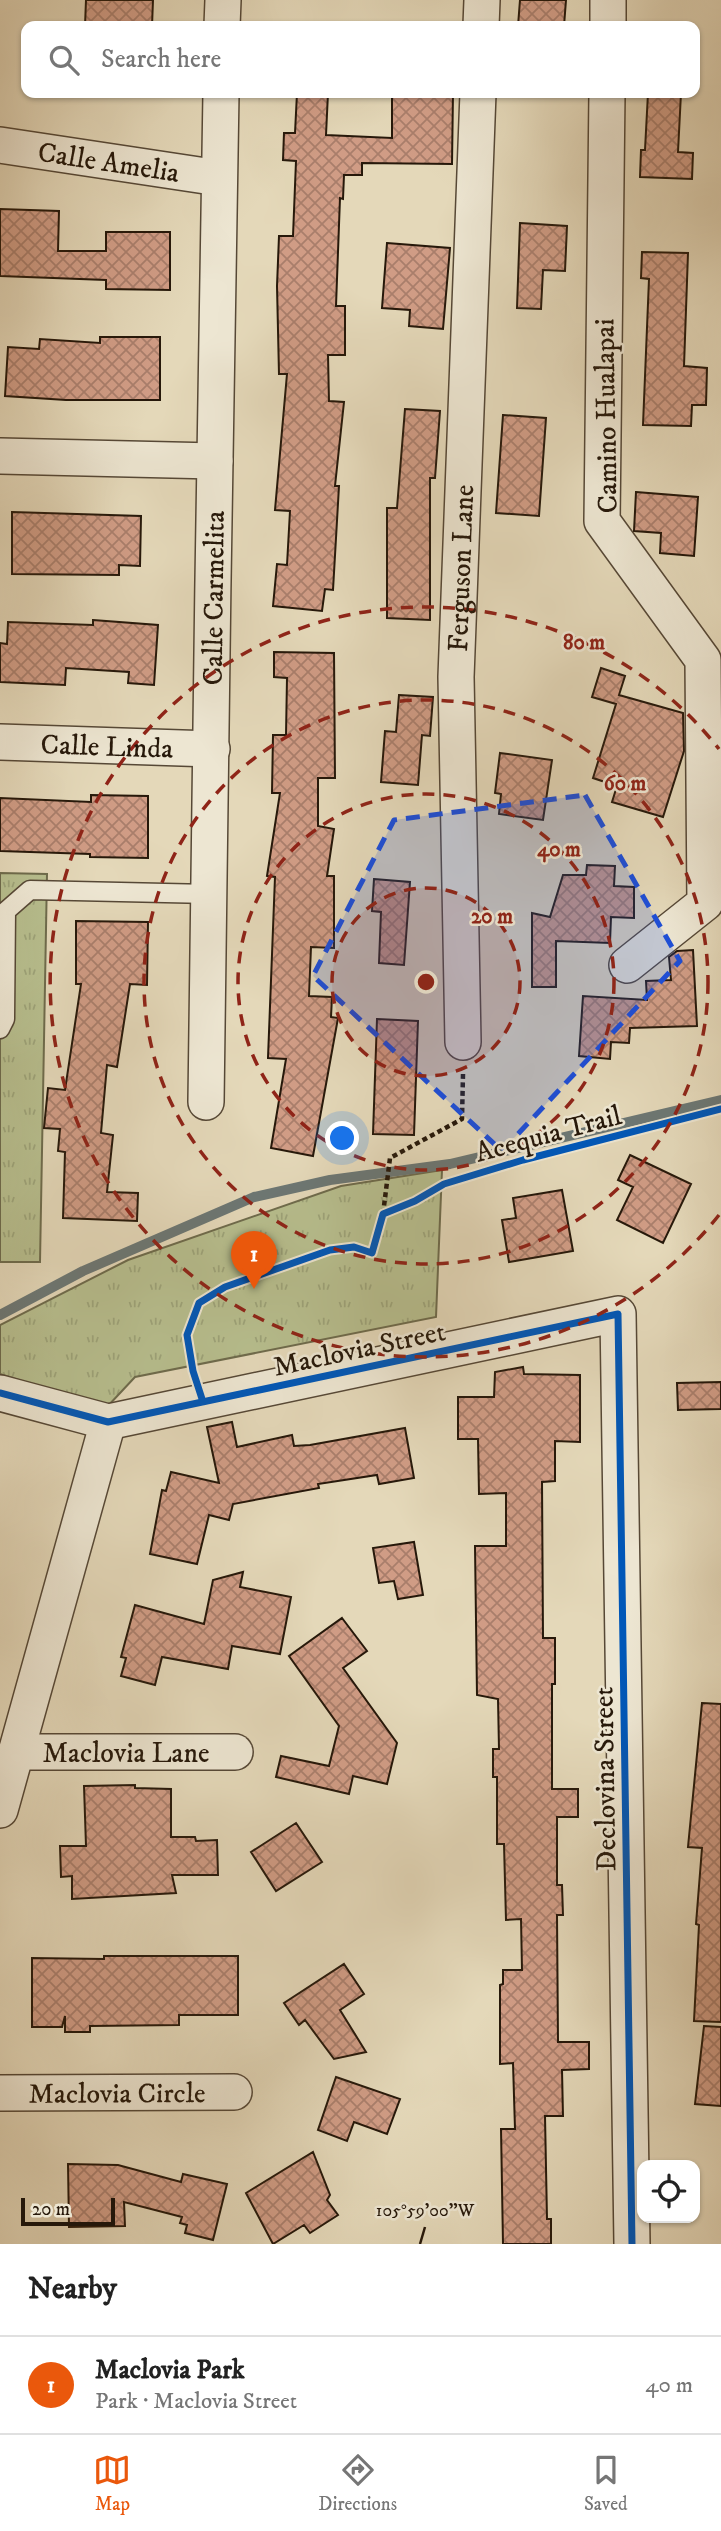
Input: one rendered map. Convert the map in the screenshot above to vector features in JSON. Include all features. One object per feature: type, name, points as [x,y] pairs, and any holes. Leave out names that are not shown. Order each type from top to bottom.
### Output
[{"type":"street","points":[[222,21],[223,0]]},
{"type":"street","points":[[481,21],[482,0]]},
{"type":"street","points":[[608,0],[608,21]]},
{"type":"street","name":"Calle Carmelita","points":[[206,1102],[215,302],[221,98]]},
{"type":"street","name":"Ferguson Lane","points":[[463,1042],[456,677],[478,98]]},
{"type":"street","name":"Camino Hualapai","points":[[607,98],[602,520],[703,660],[705,903],[627,965]]},
{"type":"street","name":"Calle Amelia","points":[[0,145],[219,178]]},
{"type":"street","points":[[0,456],[215,461]]},
{"type":"street","name":"Calle Linda","points":[[0,742],[212,749]]},
{"type":"street","name":"Maclovia Street","points":[[108,1422],[618,1314]]},
{"type":"street","name":"Declovina Street","points":[[618,1314],[632,2244]]},
{"type":"street","points":[[0,1394],[108,1422],[0,1811]]},
{"type":"street","name":"Maclovia Lane","points":[[16,1752],[235,1752]]},
{"type":"street","name":"Maclovia Circle","points":[[0,2092],[234,2092]]},
{"type":"lane","points":[[0,1029],[5,1019],[6,911],[30,890],[210,894]]},
{"type":"path","points":[[379,1227],[390,1158],[462,1119],[463,1042]]},
{"type":"path","points":[[383,1214],[394,1210]]},
{"type":"highlighted area","points":[[585,795],[680,961],[502,1151],[313,976],[394,820]]},
{"type":"green space","points":[[0,873],[47,874],[40,1262],[0,1262]]},
{"type":"green space","points":[[442,1170],[436,1317],[135,1377],[106,1408],[0,1374],[0,1325],[128,1260],[341,1186]]},
{"type":"building","points":[[86,0],[153,0],[152,21],[85,21]]},
{"type":"building","points":[[520,0],[566,0],[564,21],[518,21]]},
{"type":"building","points":[[297,98],[328,98],[326,135],[392,138],[392,98],[453,98],[452,164],[362,163],[362,175],[344,175],[343,199],[340,198],[336,306],[345,306],[345,355],[328,355],[329,401],[344,402],[335,486],[339,486],[333,590],[325,589],[322,611],[273,606],[277,564],[287,565],[290,511],[275,510],[287,374],[279,374],[277,286],[279,236],[293,236],[296,161],[283,160],[284,133],[295,133]]},
{"type":"building","points":[[648,98],[681,98],[678,152],[693,153],[692,179],[640,177],[641,150],[645,150]]},
{"type":"building","points":[[0,209],[59,211],[58,251],[106,251],[106,232],[170,232],[170,290],[106,289],[106,280],[0,276]]},
{"type":"building","points":[[520,223],[567,226],[565,271],[543,270],[541,309],[517,308]]},
{"type":"building","points":[[387,243],[450,248],[443,329],[409,326],[410,310],[382,308]]},
{"type":"building","points":[[642,252],[688,253],[684,366],[707,368],[706,405],[692,405],[691,426],[643,425],[649,279],[641,278]]},
{"type":"building","points":[[100,337],[160,337],[160,400],[66,400],[5,396],[8,347],[39,349],[40,339],[100,343]]},
{"type":"building","points":[[405,409],[440,411],[435,478],[430,478],[430,620],[387,618],[387,508],[397,508]]},
{"type":"building","points":[[503,415],[546,418],[539,516],[496,513]]},
{"type":"building","points":[[636,492],[698,497],[694,556],[660,553],[661,533],[634,531]]},
{"type":"building","points":[[12,512],[141,516],[140,566],[119,565],[119,575],[12,574]]},
{"type":"building","points":[[93,620],[158,625],[154,685],[128,683],[129,672],[66,668],[65,685],[0,682],[0,643],[7,644],[8,622],[93,625]]},
{"type":"building","points":[[274,652],[334,653],[335,778],[318,778],[318,826],[334,829],[327,876],[334,876],[334,948],[311,947],[309,996],[332,997],[331,1017],[338,1018],[313,1156],[271,1148],[286,1059],[268,1058],[275,877],[267,876],[280,793],[272,793],[273,735],[286,735],[287,678],[274,677]]},
{"type":"building","points":[[601,668],[625,676],[619,695],[683,713],[684,751],[663,817],[612,802],[617,786],[593,778],[616,704],[592,697]]},
{"type":"building","points":[[399,695],[433,697],[430,736],[422,735],[418,785],[381,782],[385,731],[396,732]]},
{"type":"building","points":[[500,753],[552,760],[543,820],[499,814],[501,794],[495,793]]},
{"type":"building","points":[[91,795],[148,796],[148,858],[0,851],[0,798],[91,802]]},
{"type":"building","points":[[587,865],[615,866],[614,886],[634,887],[634,918],[611,917],[610,943],[556,941],[556,987],[532,987],[532,913],[550,917],[563,875],[586,875]]},
{"type":"building","points":[[374,879],[410,882],[404,965],[379,963],[381,912],[372,911]]},
{"type":"building","points":[[76,921],[148,922],[147,985],[130,984],[117,1067],[107,1065],[101,1133],[113,1135],[107,1192],[138,1193],[137,1221],[63,1218],[65,1152],[58,1151],[60,1129],[44,1128],[48,1088],[65,1090],[81,984],[76,984]]},
{"type":"building","points":[[693,950],[697,1026],[630,1028],[629,1043],[611,1042],[610,1059],[579,1056],[583,996],[647,1000],[646,981],[671,980],[669,957],[677,951]]},
{"type":"building","points":[[377,1019],[418,1021],[414,1135],[373,1134]]},
{"type":"building","points":[[630,1155],[691,1184],[663,1243],[617,1220],[633,1187],[618,1180]]},
{"type":"building","points":[[562,1190],[573,1251],[509,1262],[502,1220],[516,1218],[513,1198]]},
{"type":"building","points":[[523,1367],[524,1374],[580,1375],[580,1442],[555,1441],[555,1481],[542,1482],[543,1638],[555,1638],[552,1789],[578,1789],[578,1817],[557,1817],[557,1885],[562,1885],[563,1915],[557,1915],[558,2042],[589,2042],[589,2069],[562,2070],[563,2116],[545,2116],[547,2219],[551,2219],[551,2244],[503,2244],[501,2129],[515,2129],[513,2063],[500,2064],[500,1985],[503,1984],[503,1970],[522,1970],[521,1919],[506,1920],[504,1844],[497,1844],[497,1777],[493,1777],[493,1749],[499,1749],[498,1699],[477,1695],[475,1546],[506,1546],[506,1493],[479,1494],[478,1439],[458,1439],[458,1397],[494,1397],[495,1372]]},
{"type":"building","points":[[721,1382],[721,1409],[678,1410],[677,1383]]},
{"type":"building","points":[[232,1422],[237,1447],[292,1435],[294,1446],[310,1445],[405,1428],[414,1478],[379,1484],[377,1475],[318,1484],[319,1488],[233,1504],[229,1520],[209,1515],[197,1564],[150,1554],[162,1490],[166,1491],[171,1472],[219,1483],[207,1427]]},
{"type":"building","points":[[414,1542],[423,1595],[398,1599],[394,1581],[379,1583],[373,1548]]},
{"type":"building","points":[[243,1572],[240,1587],[291,1597],[280,1654],[232,1646],[228,1669],[162,1657],[155,1685],[121,1676],[126,1658],[121,1657],[135,1605],[204,1624],[213,1580]]},
{"type":"building","points":[[342,1618],[367,1651],[343,1668],[397,1743],[387,1784],[353,1776],[349,1794],[276,1777],[281,1756],[329,1766],[339,1726],[289,1656]]},
{"type":"building","points":[[702,1703],[721,1704],[721,2022],[694,2021],[699,1925],[696,1924],[702,1848],[688,1847]]},
{"type":"building","points":[[135,1785],[135,1788],[171,1789],[171,1837],[195,1837],[196,1841],[217,1840],[218,1875],[172,1875],[176,1893],[72,1899],[72,1876],[61,1877],[60,1846],[86,1846],[84,1786]]},
{"type":"building","points":[[296,1823],[322,1862],[276,1891],[251,1852]]},
{"type":"building","points":[[104,1956],[238,1956],[238,2015],[179,2015],[179,2025],[90,2026],[90,2032],[65,2032],[65,2016],[62,2027],[32,2027],[32,1958],[104,1959]]},
{"type":"building","points":[[344,1964],[364,1994],[340,2010],[366,2052],[334,2059],[305,2020],[299,2025],[284,2003]]},
{"type":"building","points":[[704,2026],[721,2027],[721,2106],[695,2104]]},
{"type":"building","points":[[336,2077],[400,2099],[387,2134],[354,2122],[347,2141],[318,2130]]},
{"type":"building","points":[[313,2152],[330,2195],[327,2200],[338,2215],[310,2233],[304,2225],[273,2244],[246,2193]]},
{"type":"building","points":[[68,2164],[118,2165],[181,2182],[183,2174],[227,2184],[213,2240],[185,2233],[187,2225],[180,2223],[182,2217],[124,2202],[125,2226],[69,2227]]},
{"type":"waterway","points":[[0,1315],[83,1271],[254,1197],[330,1180],[450,1164],[721,1100]]},
{"type":"cycle path","name":"Acequia Trail","points":[[203,1402],[193,1371],[187,1335],[199,1303],[225,1287],[330,1250],[354,1247],[372,1253],[383,1214],[415,1201],[444,1184],[523,1160],[721,1109]]},
{"type":"cycle path","points":[[0,1393],[108,1422],[618,1314],[632,2244]]},
{"type":"place","name":"Maclovia Park","points":[[254,1289]]}]
